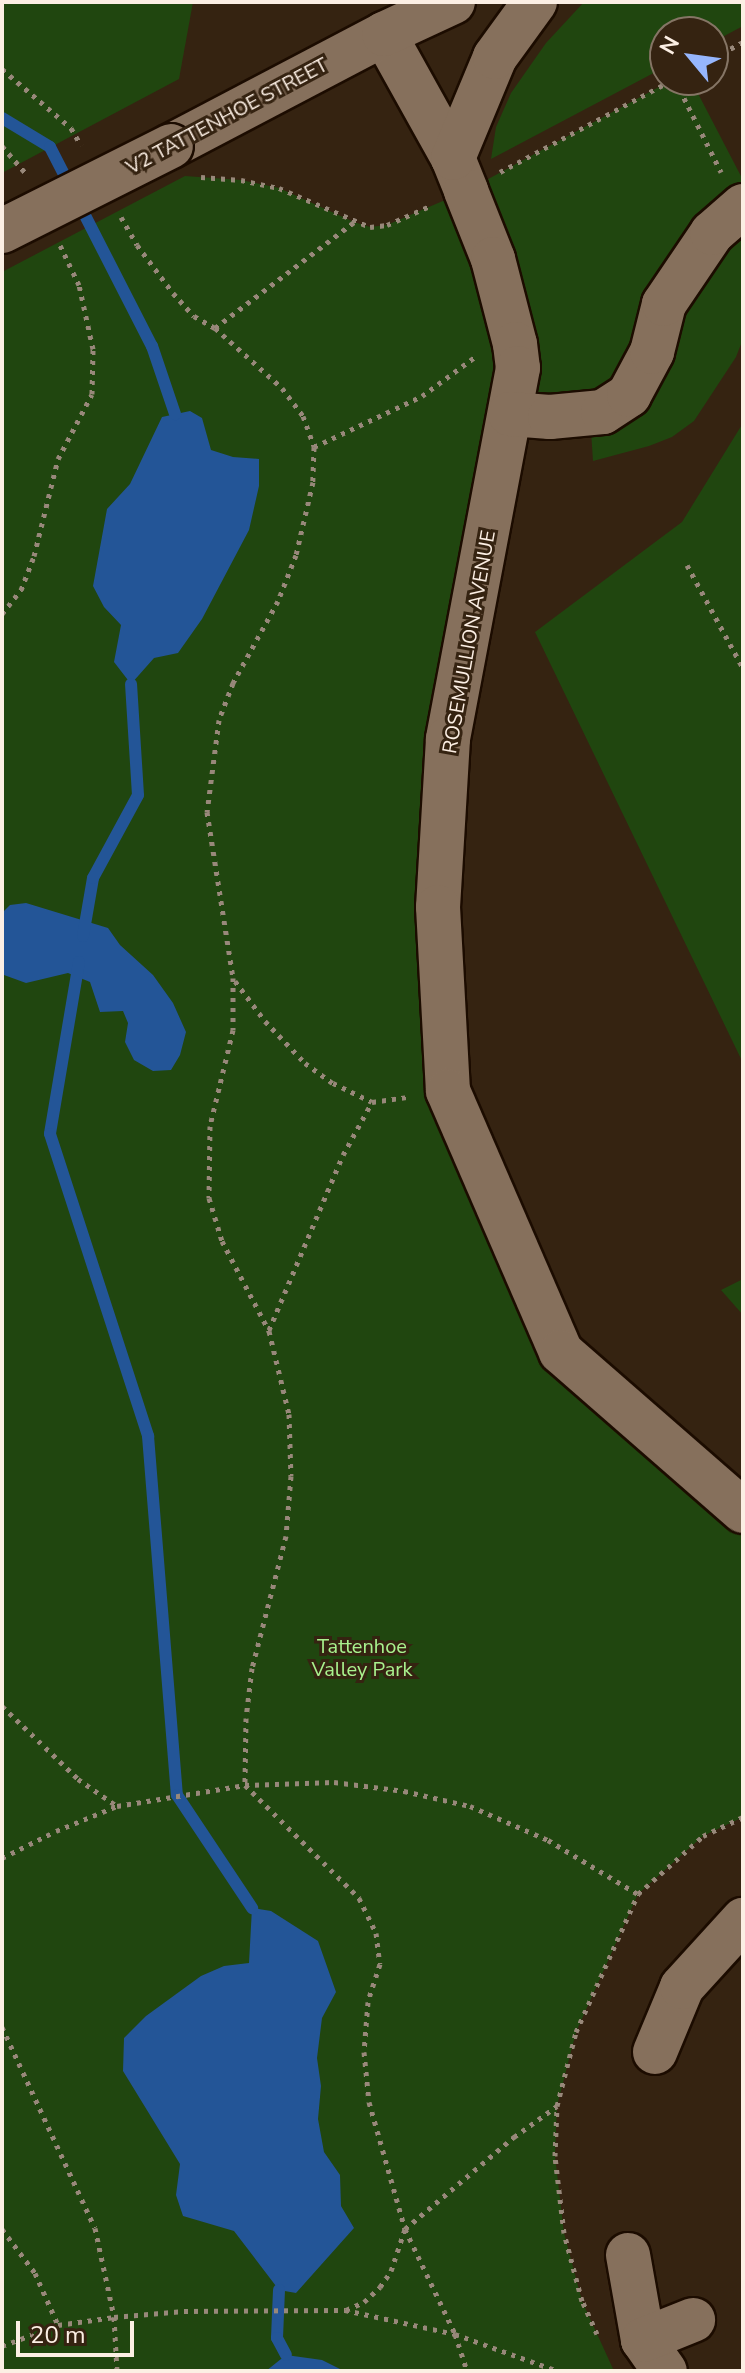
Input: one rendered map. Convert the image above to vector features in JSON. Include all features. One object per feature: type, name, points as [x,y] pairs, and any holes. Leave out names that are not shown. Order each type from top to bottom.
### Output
[{"type":"street","points":[[459,174],[495,57],[535,2]]},
{"type":"street","name":"V2 TATTENHOE STREET","points":[[2,231],[178,161],[384,34],[446,4]]},
{"type":"street","name":"ROSEMULLION AVENUE","points":[[384,34],[459,174],[493,259],[515,344],[518,368],[448,739],[438,907],[448,1091],[561,1352],[743,1511]]},
{"type":"street","points":[[510,414],[550,417],[603,412],[629,395],[652,352],[664,304],[712,233],[732,189]]},
{"type":"street","points":[[655,2052],[682,1987],[742,1923]]},
{"type":"street","points":[[628,2255],[636,2351],[693,2320]]},
{"type":"path","points":[[2,69],[71,128]]},
{"type":"path","points":[[178,161],[279,188],[370,227],[387,225],[459,174],[649,91]]},
{"type":"path","points":[[682,96],[732,189]]},
{"type":"path","points":[[2,146],[24,169]]},
{"type":"path","points":[[215,328],[354,222]]},
{"type":"path","points":[[137,245],[194,316],[215,328],[282,388],[303,416],[314,447],[313,482],[296,555],[278,601],[233,683],[219,720],[207,812],[233,978],[233,1030],[210,1126],[209,1198],[222,1241],[269,1331],[289,1414],[291,1476],[286,1536],[252,1668],[246,1718],[245,1785],[359,1898],[376,1933],[380,1964],[368,2002],[364,2052],[369,2102],[405,2229],[455,2334],[467,2371]]},
{"type":"path","points":[[2,614],[21,590],[34,556],[58,459],[81,421],[92,394],[93,349],[79,285]]},
{"type":"path","points":[[314,447],[422,396],[481,352],[515,344]]},
{"type":"path","points":[[687,565],[743,668]]},
{"type":"path","points":[[233,978],[265,1021],[305,1063],[333,1083],[372,1102],[448,1091]]},
{"type":"path","points":[[269,1331],[343,1155],[372,1102]]},
{"type":"path","points":[[2,1706],[78,1779],[117,1806]]},
{"type":"path","points":[[2,1858],[117,1806],[245,1785],[334,1782],[404,1791],[470,1806],[548,1840],[638,1894]]},
{"type":"path","points":[[636,2351],[582,2301],[564,2233],[555,2156],[557,2106],[576,2032],[638,1894],[703,1836],[743,1817]]},
{"type":"path","points":[[2,2027],[95,2228],[114,2317],[117,2371]]},
{"type":"path","points":[[345,2310],[364,2302],[380,2287],[391,2271],[405,2229],[514,2137],[557,2106]]},
{"type":"path","points":[[2,2229],[35,2273],[58,2325]]},
{"type":"path","points":[[2,2346],[58,2325],[114,2317],[184,2311],[345,2310],[455,2334],[558,2371]]},
{"type":"green space","points":[[2,2],[193,2],[179,79],[2,173]]},
{"type":"green space","points":[[584,2],[743,2],[743,26],[729,33],[729,16],[649,16],[649,75],[491,159],[496,127],[511,93],[546,43]]},
{"type":"green space","name":"Tattenhoe Valley Park","points":[[649,92],[649,96],[699,96],[743,180],[743,339],[736,357],[694,421],[672,437],[593,461],[591,431],[508,431],[448,739],[448,1091],[561,1352],[743,1511],[743,1817],[703,1836],[638,1894],[576,2032],[557,2106],[555,2156],[564,2233],[582,2301],[614,2371],[2,2371],[2,272],[185,176],[241,180],[279,188],[370,227],[387,225],[466,191]]},
{"type":"green space","points":[[743,423],[743,1063],[535,632],[682,522]]},
{"type":"green space","points":[[743,1279],[743,1315],[721,1290]]},
{"type":"water","points":[[190,411],[202,418],[211,450],[233,457],[259,459],[259,486],[249,530],[202,619],[178,653],[154,658],[131,684],[114,662],[121,625],[104,607],[93,586],[107,509],[130,484],[162,417]]},
{"type":"water","points":[[26,903],[108,928],[120,945],[153,975],[173,1003],[186,1032],[180,1055],[171,1070],[153,1071],[134,1060],[125,1042],[128,1023],[123,1011],[100,1012],[90,982],[68,973],[26,983],[4,975],[2,913],[10,905]]},
{"type":"water","points":[[252,1908],[271,1911],[318,1941],[336,1992],[322,2018],[317,2058],[321,2086],[318,2119],[324,2152],[340,2175],[341,2206],[354,2228],[296,2293],[279,2290],[234,2231],[183,2216],[176,2195],[180,2164],[123,2071],[124,2038],[146,2016],[201,1976],[224,1966],[249,1963]]},
{"type":"water","points":[[286,2355],[322,2360],[344,2371],[266,2371]]},
{"type":"waterway","points":[[2,118],[50,147],[152,346],[175,414]]},
{"type":"waterway","points":[[83,936],[93,878],[138,795],[131,684]]},
{"type":"waterway","points":[[79,962],[50,1134],[148,1436],[177,1795],[252,1908]]},
{"type":"waterway","points":[[279,2290],[277,2338],[286,2355]]}]
